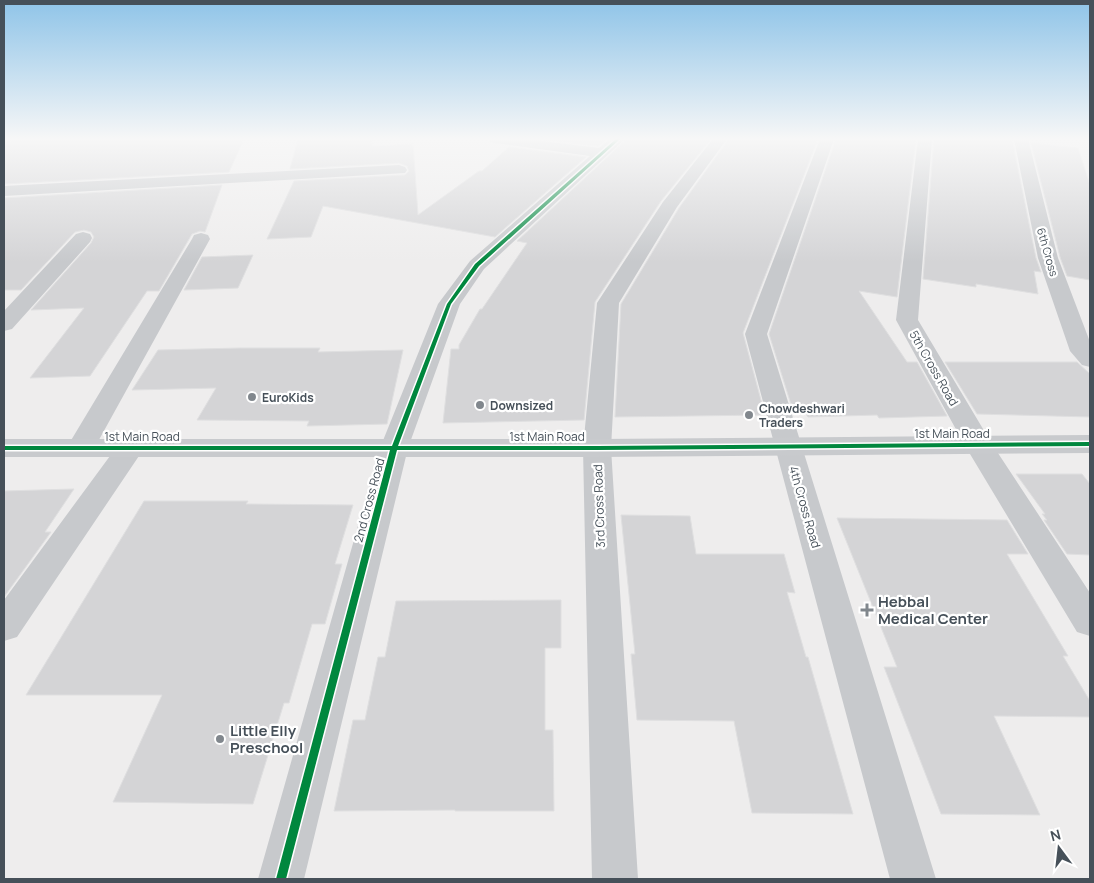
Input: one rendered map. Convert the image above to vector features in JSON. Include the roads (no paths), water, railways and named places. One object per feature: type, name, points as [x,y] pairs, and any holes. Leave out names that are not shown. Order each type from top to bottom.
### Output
[{"type":"street","points":[[4,190],[197,180]]},
{"type":"street","name":"2nd Cross Road","points":[[280,879],[394,448],[449,304],[477,265],[572,180]]},
{"type":"street","name":"3rd Cross Road","points":[[615,879],[597,448],[608,303],[669,206],[689,180]]},
{"type":"street","name":"4th Cross Road","points":[[812,180],[756,334],[913,879]]},
{"type":"street","name":"5th Cross Road","points":[[921,180],[907,320],[978,444],[1090,622]]},
{"type":"street","name":"6th Cross","points":[[1030,180],[1048,258],[1082,351],[1090,360]]},
{"type":"street","points":[[4,324],[83,238]]},
{"type":"street","points":[[81,447],[201,239]]},
{"type":"street","name":"1st Main Road","points":[[4,448],[597,448],[1090,444]]},
{"type":"street","points":[[4,627],[132,447]]},
{"type":"place","name":"EuroKids","points":[[252,397]]},
{"type":"place","name":"Downsized","points":[[480,405]]},
{"type":"place","name":"Chowdeshwari Traders","points":[[749,415]]},
{"type":"place","name":"Hebbal Medical Center","points":[[867,610]]},
{"type":"place","name":"Little Elly Preschool","points":[[220,739]]}]
